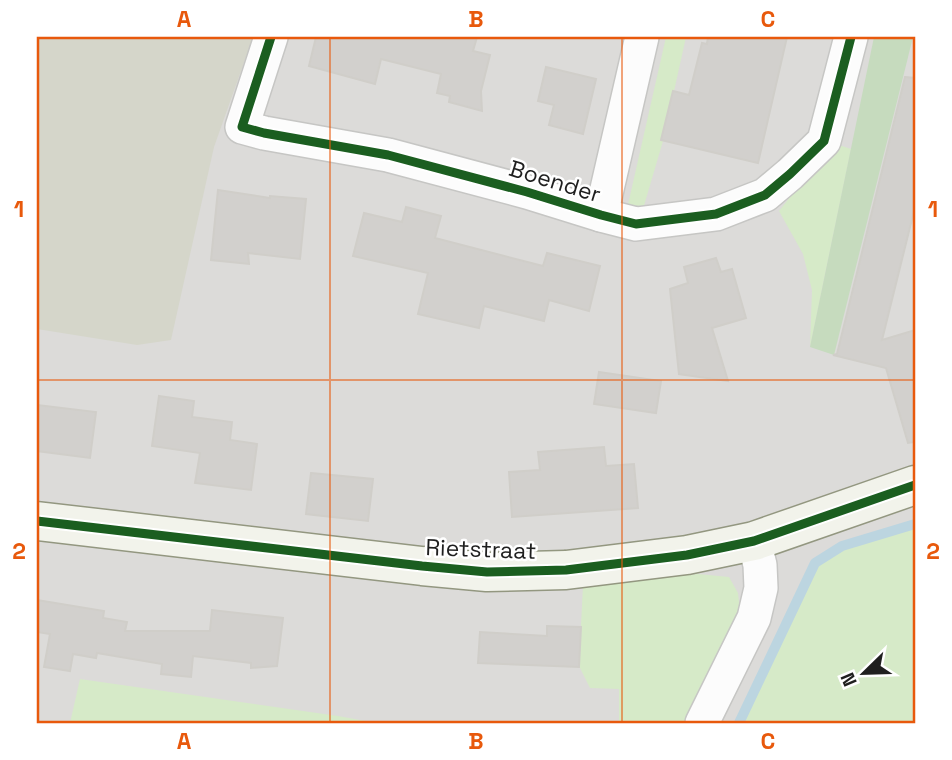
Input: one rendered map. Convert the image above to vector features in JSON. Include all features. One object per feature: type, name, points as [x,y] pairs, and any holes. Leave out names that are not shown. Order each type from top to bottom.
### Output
[{"type":"street","name":"Boender","points":[[271,37],[242,127],[388,155],[636,224],[716,214],[765,195],[790,174],[824,141],[851,37]]},
{"type":"street","name":"Boender","points":[[601,215],[642,37]]},
{"type":"street","name":"Rietstraat","points":[[37,521],[487,572],[579,569],[687,555],[754,541],[915,485]]},
{"type":"street","points":[[702,723],[754,618],[761,588],[760,565],[754,541]]},
{"type":"shaded area","points":[[37,37],[915,37],[915,723],[37,723]]},
{"type":"shaded area","points":[[37,37],[253,37],[214,147],[171,340],[137,345],[37,329]]},
{"type":"green space","points":[[666,37],[686,37],[663,141],[643,209],[627,209]]},
{"type":"green space","points":[[874,37],[913,37],[834,355],[810,347]]},
{"type":"green space","points":[[833,143],[851,149],[810,347],[812,290],[803,254],[779,211]]},
{"type":"green space","points":[[915,521],[915,723],[741,723],[819,564],[866,537]]},
{"type":"green space","points":[[698,574],[729,577],[738,593],[740,612],[689,723],[619,723],[619,689],[590,688],[579,666],[583,585]]},
{"type":"green space","points":[[80,679],[338,716],[377,723],[70,723]]},
{"type":"building","points":[[316,37],[477,37],[473,51],[490,55],[481,91],[482,111],[449,102],[450,96],[437,93],[441,74],[381,59],[375,84],[309,66]]},
{"type":"building","points":[[708,37],[787,37],[758,163],[661,140],[673,91],[689,95],[702,43],[707,44]]},
{"type":"building","points":[[546,67],[596,79],[583,134],[549,125],[554,105],[538,101]]},
{"type":"building","points":[[905,77],[915,78],[915,207],[882,340],[915,330],[915,442],[908,443],[886,368],[833,355],[837,354]]},
{"type":"building","points":[[218,190],[270,198],[306,199],[300,259],[248,253],[249,264],[211,260]]},
{"type":"building","points":[[406,207],[441,216],[435,238],[543,266],[547,253],[600,266],[589,311],[549,300],[544,321],[484,306],[479,328],[418,314],[428,273],[353,256],[364,213],[402,222]]},
{"type":"building","points":[[716,258],[721,272],[732,269],[746,318],[712,328],[728,381],[679,374],[670,289],[688,283],[684,267]]},
{"type":"building","points":[[599,372],[661,381],[656,413],[594,404]]},
{"type":"building","points":[[159,396],[194,401],[192,417],[232,422],[230,440],[257,444],[251,490],[195,483],[200,453],[152,446]]},
{"type":"building","points":[[37,405],[96,412],[90,458],[37,451]]},
{"type":"building","points":[[604,447],[606,466],[634,464],[638,508],[512,517],[509,472],[540,470],[538,452]]},
{"type":"building","points":[[311,473],[373,479],[368,521],[306,514]]},
{"type":"building","points":[[37,600],[104,611],[103,618],[127,622],[125,631],[210,631],[212,610],[283,618],[277,666],[251,668],[251,663],[193,656],[191,677],[161,674],[162,664],[97,653],[96,658],[73,654],[70,671],[44,667],[50,634],[37,632]]},
{"type":"building","points":[[547,626],[581,627],[579,667],[478,663],[480,632],[547,636]]},
{"type":"waterway","points":[[739,723],[815,563],[842,546],[915,524]]},
{"type":"cycle path","points":[[271,37],[242,127],[388,155],[636,224],[716,214],[765,195],[790,174],[824,141],[851,37]]},
{"type":"cycle path","points":[[37,521],[422,566],[487,572],[566,570],[687,555],[754,541],[915,485]]}]
